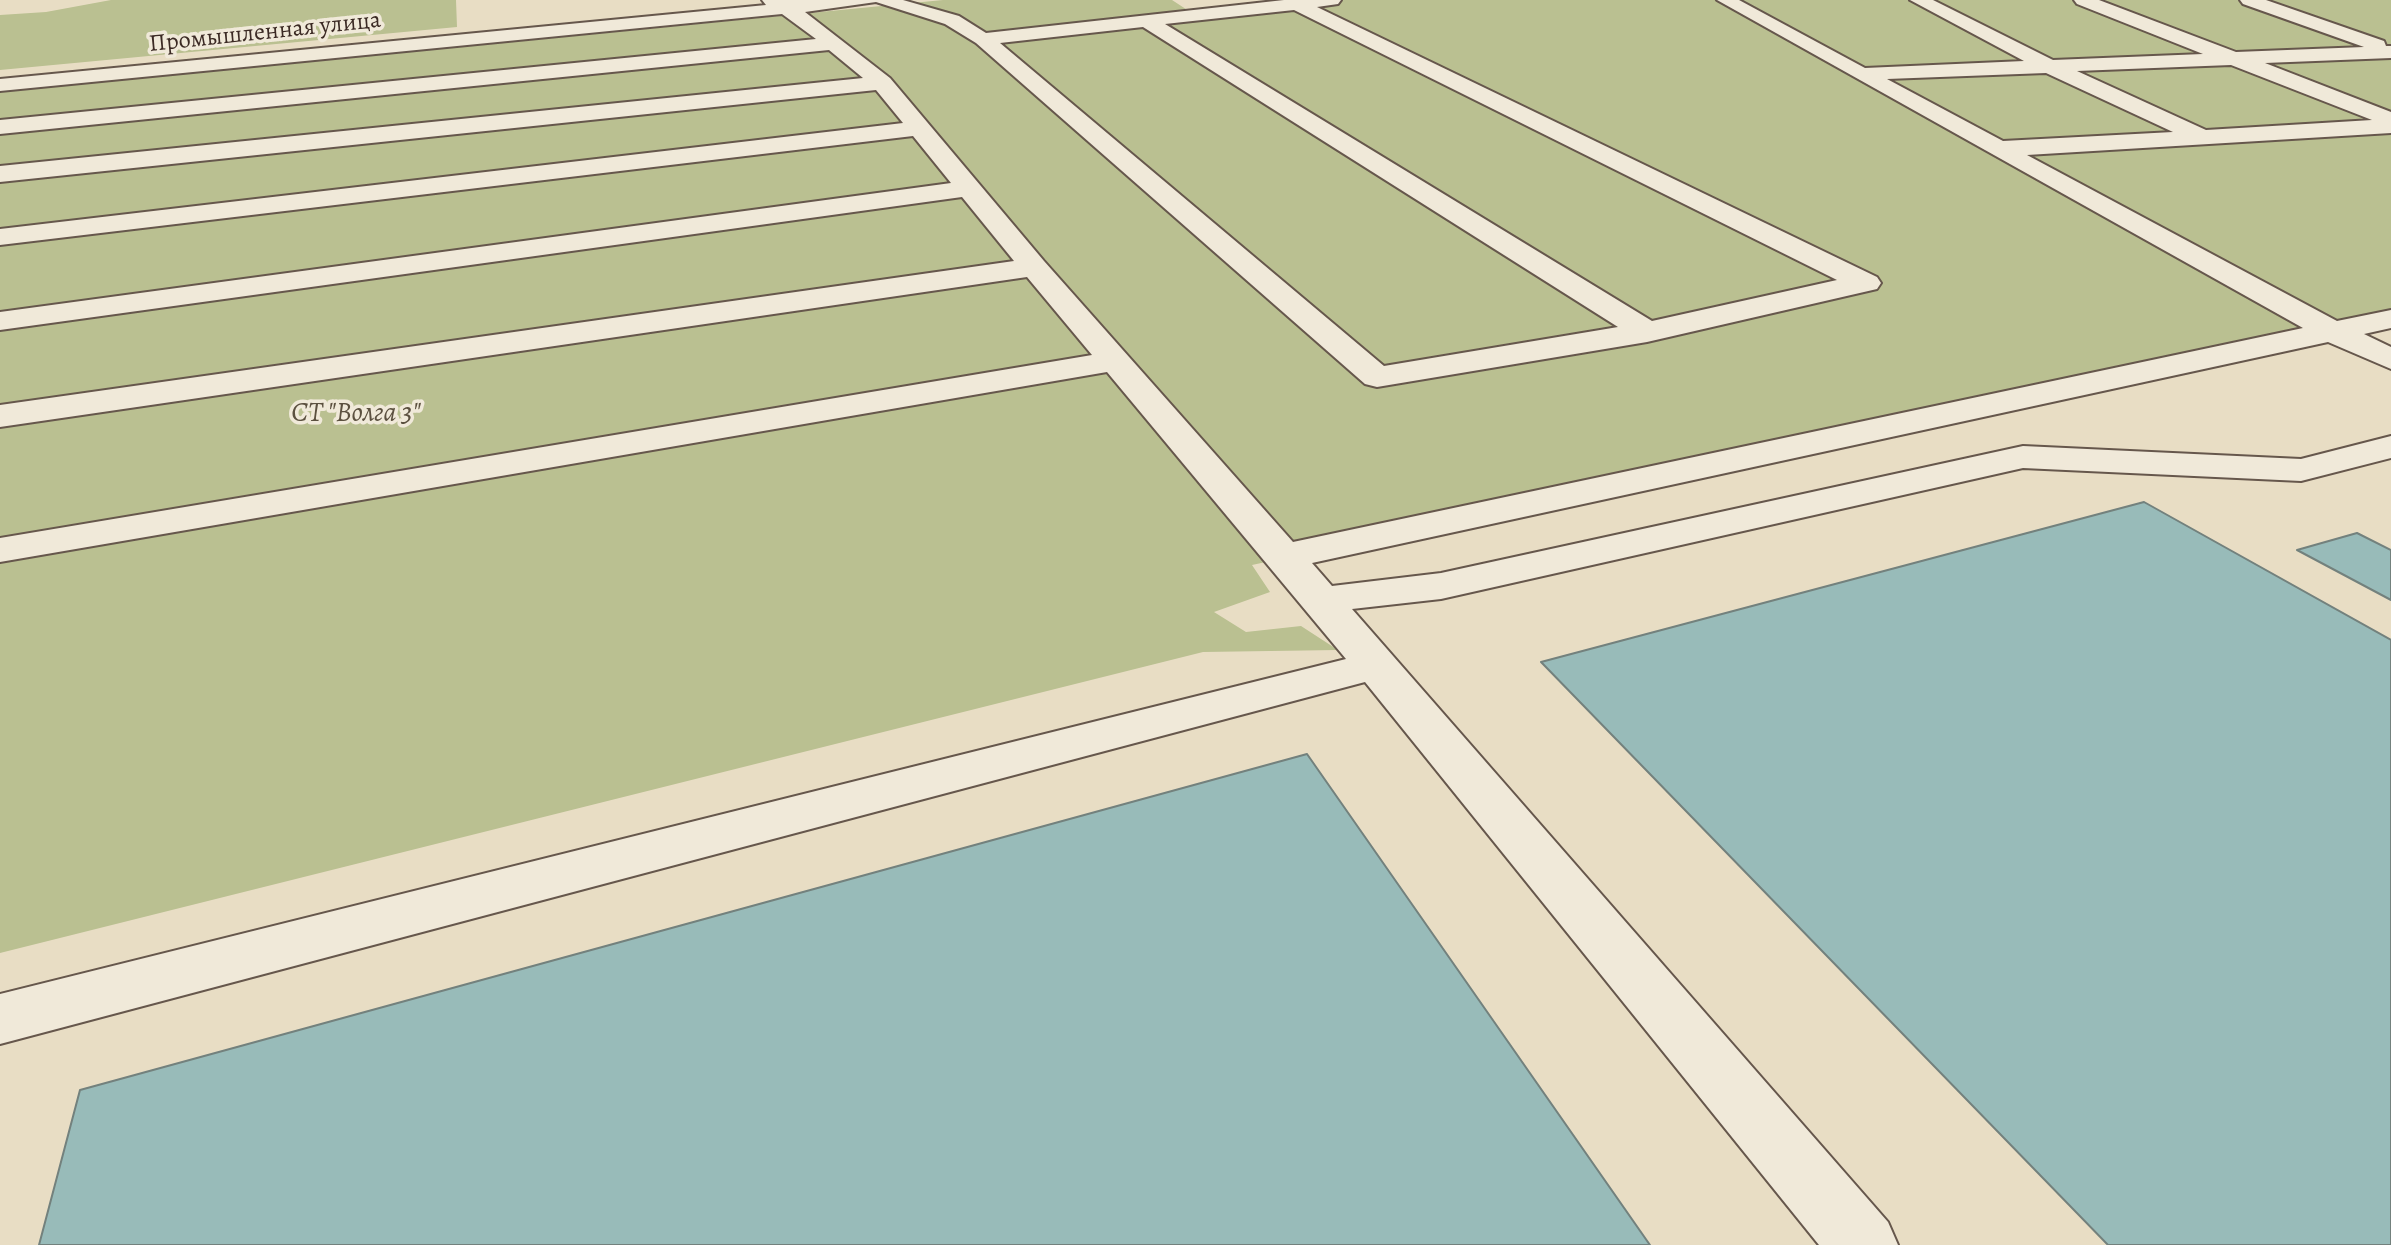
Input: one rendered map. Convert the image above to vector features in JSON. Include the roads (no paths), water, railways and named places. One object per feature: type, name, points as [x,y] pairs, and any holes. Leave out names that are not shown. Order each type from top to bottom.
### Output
[{"type":"street","name":"Промышленная улица","points":[[0,85],[535,21],[868,0]]},
{"type":"street","points":[[883,0],[952,20],[983,39],[1377,377],[1647,332],[1866,283],[1296,4]]},
{"type":"street","points":[[983,39],[1332,0]]},
{"type":"street","points":[[1726,0],[2335,333],[2391,359]]},
{"type":"street","points":[[1919,0],[2055,69],[2202,137]]},
{"type":"street","points":[[2083,0],[2391,123]]},
{"type":"street","points":[[2249,0],[2391,51]]},
{"type":"street","points":[[779,4],[835,43],[882,83],[1034,267],[1377,665],[1863,1245]]},
{"type":"street","points":[[535,21],[577,8]]},
{"type":"street","points":[[1146,21],[1647,332]]},
{"type":"street","points":[[0,127],[835,43]]},
{"type":"street","points":[[1863,74],[2055,69],[2391,51]]},
{"type":"street","points":[[0,174],[882,83]]},
{"type":"street","points":[[1998,149],[2391,123]]},
{"type":"street","points":[[0,237],[918,128]]},
{"type":"street","points":[[0,321],[968,188]]},
{"type":"street","points":[[0,416],[1034,267]]},
{"type":"street","points":[[1283,557],[2391,319]]},
{"type":"street","points":[[0,550],[1116,361]]},
{"type":"street","points":[[1321,600],[1441,586],[2023,457],[2301,470],[2391,447]]},
{"type":"street","points":[[0,1019],[1377,665]]},
{"type":"water","points":[[2144,502],[2391,640],[2391,1245],[2108,1245],[1541,662]]},
{"type":"water","points":[[2357,533],[2391,550],[2391,600],[2297,550]]},
{"type":"water","points":[[1307,754],[1650,1245],[39,1245],[80,1090]]},
{"type":"park label","name":"СТ \"Волга 3\"","points":[[356,414]]}]
